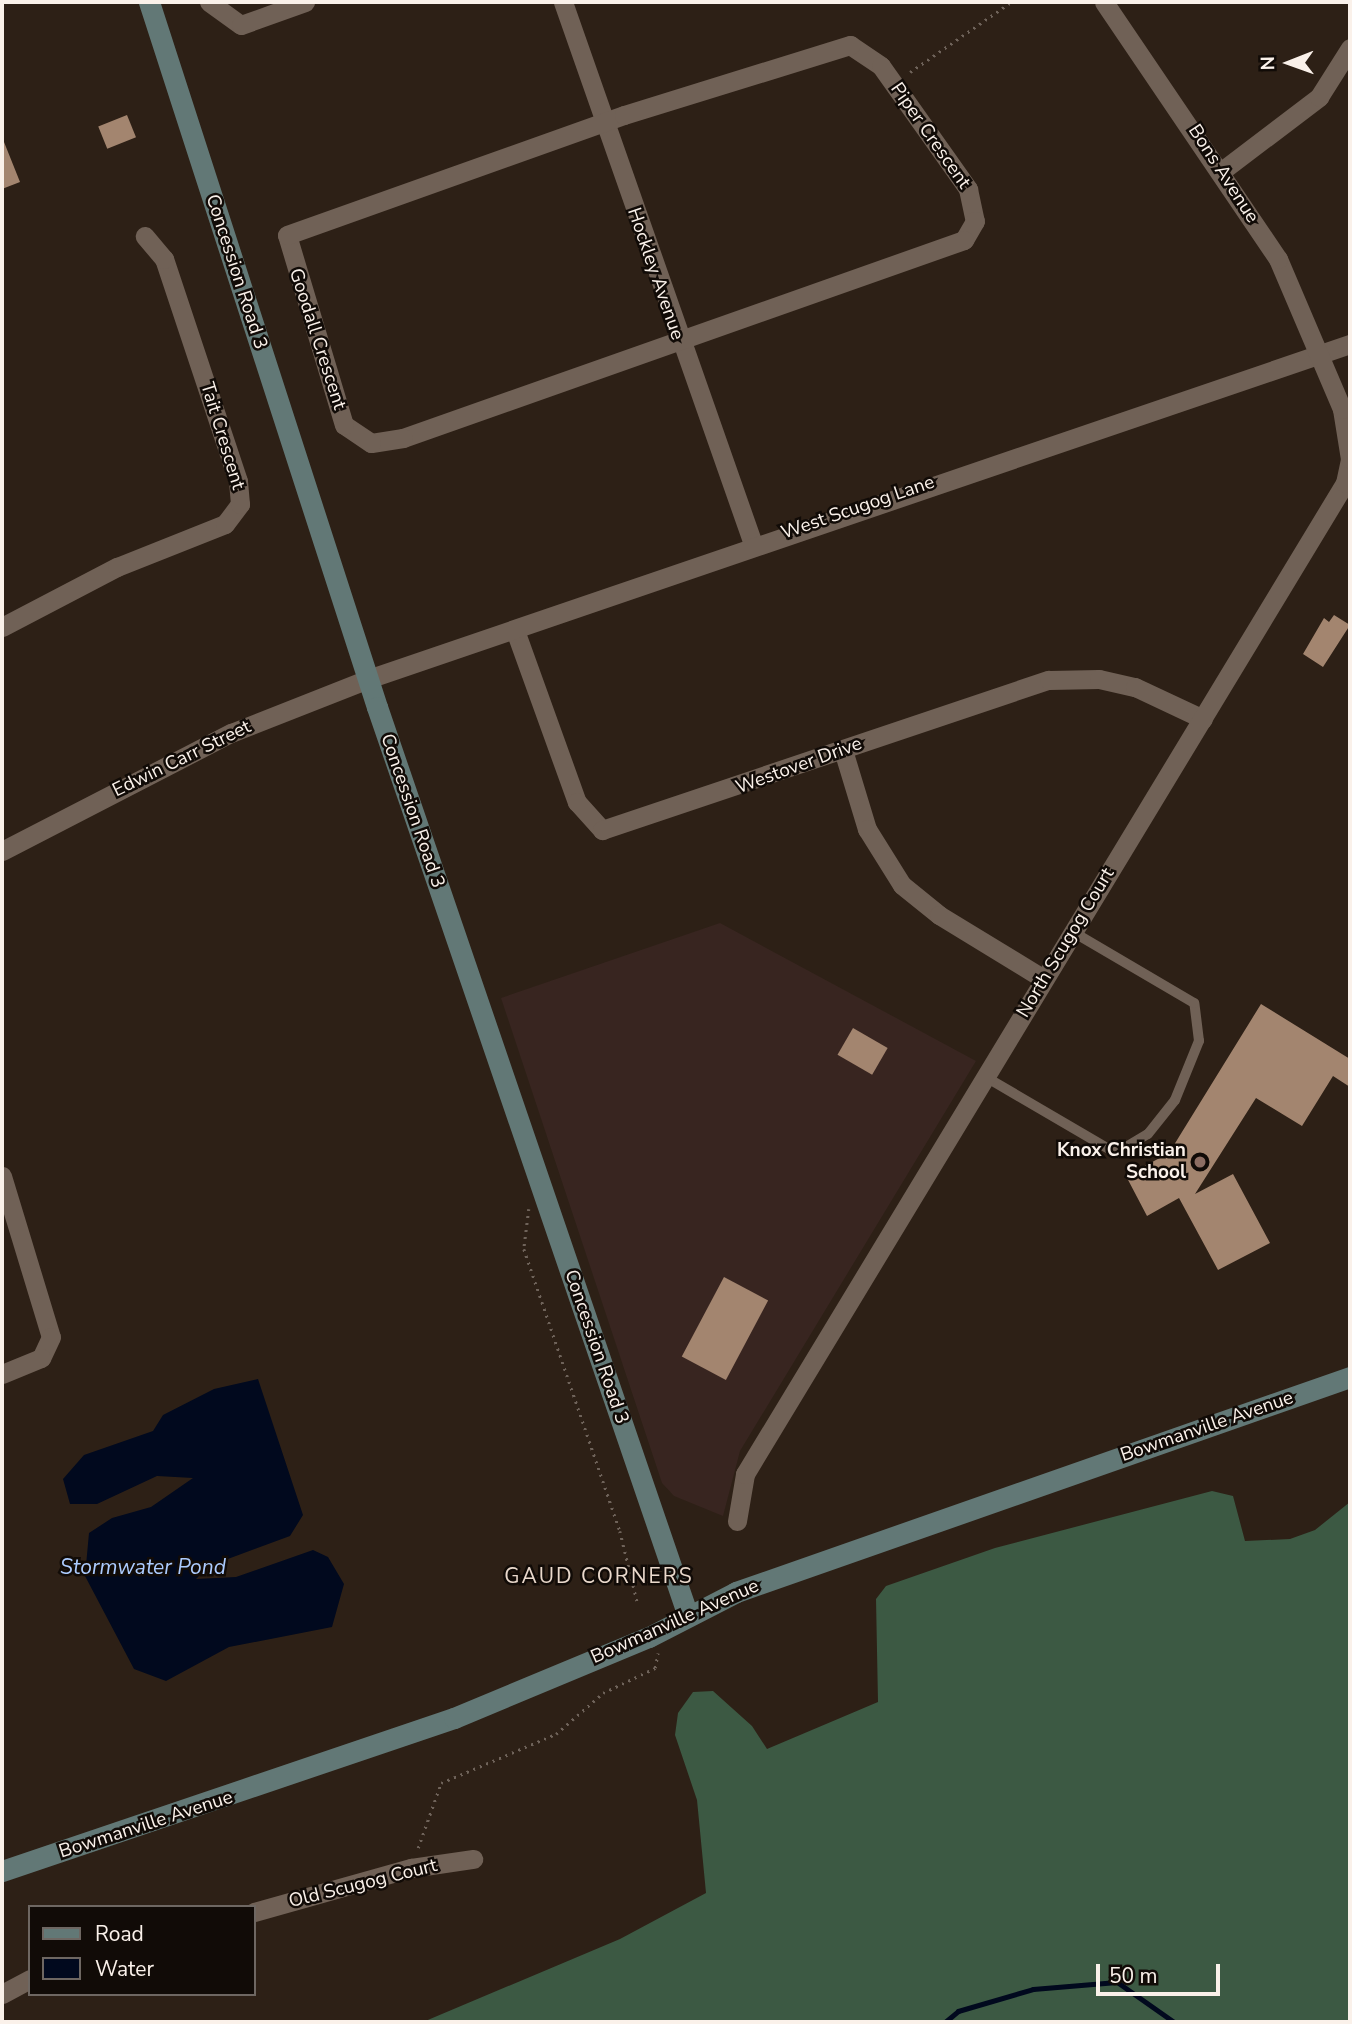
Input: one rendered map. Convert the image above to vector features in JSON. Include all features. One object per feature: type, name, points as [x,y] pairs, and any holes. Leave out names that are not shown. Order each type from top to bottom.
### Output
[{"type":"street","name":"Concession Road 3","points":[[149,2],[368,679],[688,1616]]},
{"type":"street","points":[[209,2],[241,25],[305,2]]},
{"type":"street","name":"Hockley Avenue","points":[[563,2],[678,342],[752,544]]},
{"type":"street","name":"Bons Avenue","points":[[1104,2],[1223,170],[1278,259],[1323,357]]},
{"type":"street","name":"Piper Crescent","points":[[604,123],[850,45],[881,66],[973,198],[972,232],[953,247],[678,342]]},
{"type":"street","points":[[1223,170],[1319,97],[1350,48]]},
{"type":"street","name":"Goodall Crescent","points":[[604,123],[286,235],[344,425],[371,443],[403,438],[678,342]]},
{"type":"street","name":"Tait Crescent","points":[[2,627],[117,566],[225,524],[240,504],[238,481],[164,259],[145,236]]},
{"type":"street","name":"West Scugog Lane","points":[[368,679],[516,633],[752,544],[1323,357],[1350,344]]},
{"type":"street","name":"North Scugog Court","points":[[737,1521],[745,1474],[1345,483],[1348,434],[1323,357]]},
{"type":"street","name":"Westover Drive","points":[[516,633],[577,802],[602,830],[1049,680],[1098,679],[1135,687],[1203,719]]},
{"type":"street","name":"Edwin Carr Street","points":[[2,850],[231,733],[368,679]]},
{"type":"street","points":[[843,750],[867,828],[902,885],[939,915],[1044,979]]},
{"type":"street","points":[[2,1176],[51,1337],[41,1358],[2,1374]]},
{"type":"street","name":"Bowmanville Avenue","points":[[2,1871],[255,1790],[649,1637],[736,1592],[1350,1377]]},
{"type":"street","name":"Old Scugog Court","points":[[256,1911],[411,1868],[473,1859]]},
{"type":"street","points":[[2,1994],[28,1980]]},
{"type":"lane","points":[[984,1076],[1116,1153],[1149,1134],[1175,1100],[1199,1041],[1194,1003],[1073,932]]},
{"type":"path","points":[[911,72],[1011,2]]},
{"type":"path","points":[[524,1249],[620,1531],[637,1601]]},
{"type":"path","points":[[411,1868],[440,1783],[556,1734],[603,1693],[655,1668],[661,1661],[649,1637]]},
{"type":"shaded area","points":[[720,923],[976,1061],[740,1451],[723,1516],[674,1496],[662,1483],[501,998]]},
{"type":"green space","points":[[1212,1491],[1233,1496],[1245,1541],[1290,1539],[1315,1530],[1350,1502],[1350,2022],[423,2022],[620,1939],[706,1893],[697,1800],[675,1735],[678,1713],[693,1692],[713,1691],[752,1726],[767,1749],[878,1702],[876,1599],[886,1586],[995,1548]]},
{"type":"water","name":"Stormwater Pond","points":[[258,1379],[303,1515],[290,1536],[209,1566],[196,1579],[236,1577],[313,1550],[328,1557],[344,1584],[332,1627],[229,1647],[166,1681],[134,1669],[85,1576],[89,1533],[112,1518],[151,1507],[193,1478],[157,1476],[97,1504],[70,1504],[63,1479],[84,1455],[153,1431],[163,1415],[214,1389]]},
{"type":"building","points":[[127,115],[136,137],[107,149],[98,127]]},
{"type":"building","points":[[2,137],[20,182],[2,189]]},
{"type":"building","points":[[1334,615],[1350,625],[1323,667],[1303,654],[1324,618],[1329,622]]},
{"type":"building","points":[[1261,1004],[1350,1059],[1350,1087],[1333,1076],[1302,1126],[1256,1098],[1195,1194],[1233,1174],[1270,1243],[1218,1270],[1179,1198],[1147,1216],[1126,1176],[1169,1153]]},
{"type":"building","points":[[853,1028],[888,1048],[872,1075],[838,1055]]},
{"type":"building","points":[[724,1277],[768,1300],[726,1380],[682,1356]]},
{"type":"waterway","points":[[945,2022],[958,2011],[1033,1989],[1117,1982],[1174,2022]]},
{"type":"place","name":"Knox Christian School","points":[[1200,1162]]},
{"type":"district","name":"GAUD CORNERS","points":[[599,1576]]}]
